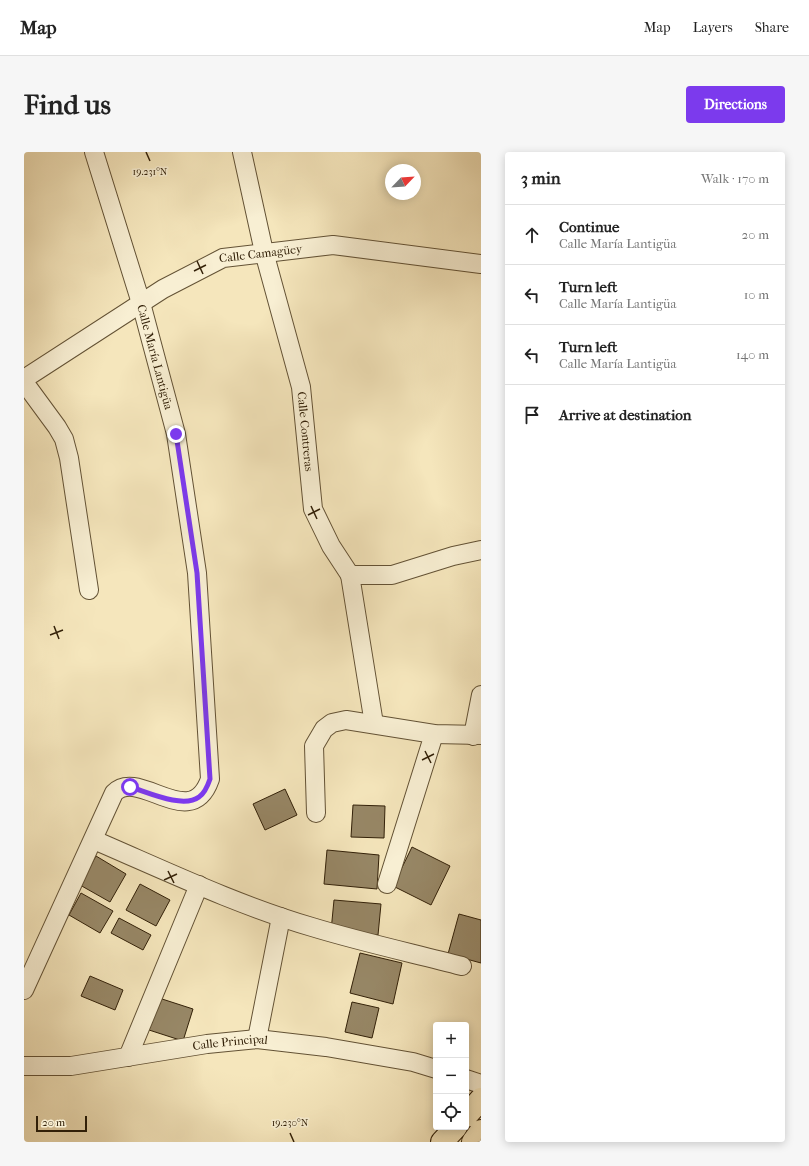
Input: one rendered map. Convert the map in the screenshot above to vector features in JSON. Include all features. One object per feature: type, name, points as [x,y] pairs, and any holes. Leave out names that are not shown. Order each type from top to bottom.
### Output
[{"type":"highway","points":[[469,1113],[481,1099]]},
{"type":"highway","points":[[442,1142],[453,1130]]},
{"type":"highway","points":[[472,1142],[481,1131]]},
{"type":"street","name":"Calle María Lantigüa","points":[[94,152],[141,303],[176,434],[197,573],[210,779],[206,789],[199,797],[189,801],[176,801],[130,787],[119,789],[114,793],[94,840]]},
{"type":"street","name":"Calle Contreras","points":[[242,152],[264,252],[301,387],[313,509],[330,546],[350,575]]},
{"type":"street","name":"Calle Camagüey","points":[[24,379],[163,289],[223,258],[333,245],[481,264]]},
{"type":"street","points":[[24,382],[64,439],[69,458],[89,590]]},
{"type":"street","points":[[374,724],[350,575],[392,575],[453,556],[481,550]]},
{"type":"street","points":[[316,813],[314,746],[324,729],[332,723],[346,720],[434,734],[477,736],[481,694]]},
{"type":"street","points":[[387,884],[434,734]]},
{"type":"street","points":[[24,990],[94,840],[199,885],[281,917],[312,927],[462,966]]},
{"type":"street","points":[[128,1057],[199,885]]},
{"type":"street","points":[[257,1039],[281,917]]},
{"type":"street","name":"Calle Principal","points":[[24,1066],[71,1066],[207,1044],[257,1039],[326,1047],[413,1062],[433,1068]]},
{"type":"street","points":[[469,1080],[481,1084]]},
{"type":"building","points":[[285,789],[297,815],[265,830],[253,804]]},
{"type":"building","points":[[353,805],[385,806],[384,838],[351,837]]},
{"type":"building","points":[[412,847],[450,866],[431,905],[393,886]]},
{"type":"building","points":[[327,850],[379,855],[377,889],[324,884]]},
{"type":"building","points":[[96,856],[126,874],[110,902],[80,885]]},
{"type":"building","points":[[140,884],[170,900],[156,926],[126,910]]},
{"type":"building","points":[[81,893],[113,911],[100,933],[69,915]]},
{"type":"building","points":[[334,900],[381,904],[378,935],[331,931]]},
{"type":"building","points":[[459,914],[481,920],[481,963],[448,954]]},
{"type":"building","points":[[119,918],[151,935],[143,950],[111,933]]},
{"type":"building","points":[[360,953],[402,963],[393,1004],[350,993]]},
{"type":"building","points":[[90,976],[123,990],[115,1010],[81,996]]},
{"type":"building","points":[[159,998],[193,1009],[183,1041],[149,1030]]},
{"type":"building","points":[[352,1002],[379,1008],[372,1038],[345,1032]]},
{"type":"route","points":[[130,787],[176,801],[189,801],[199,797],[206,789],[210,779],[197,573],[176,434]]}]
